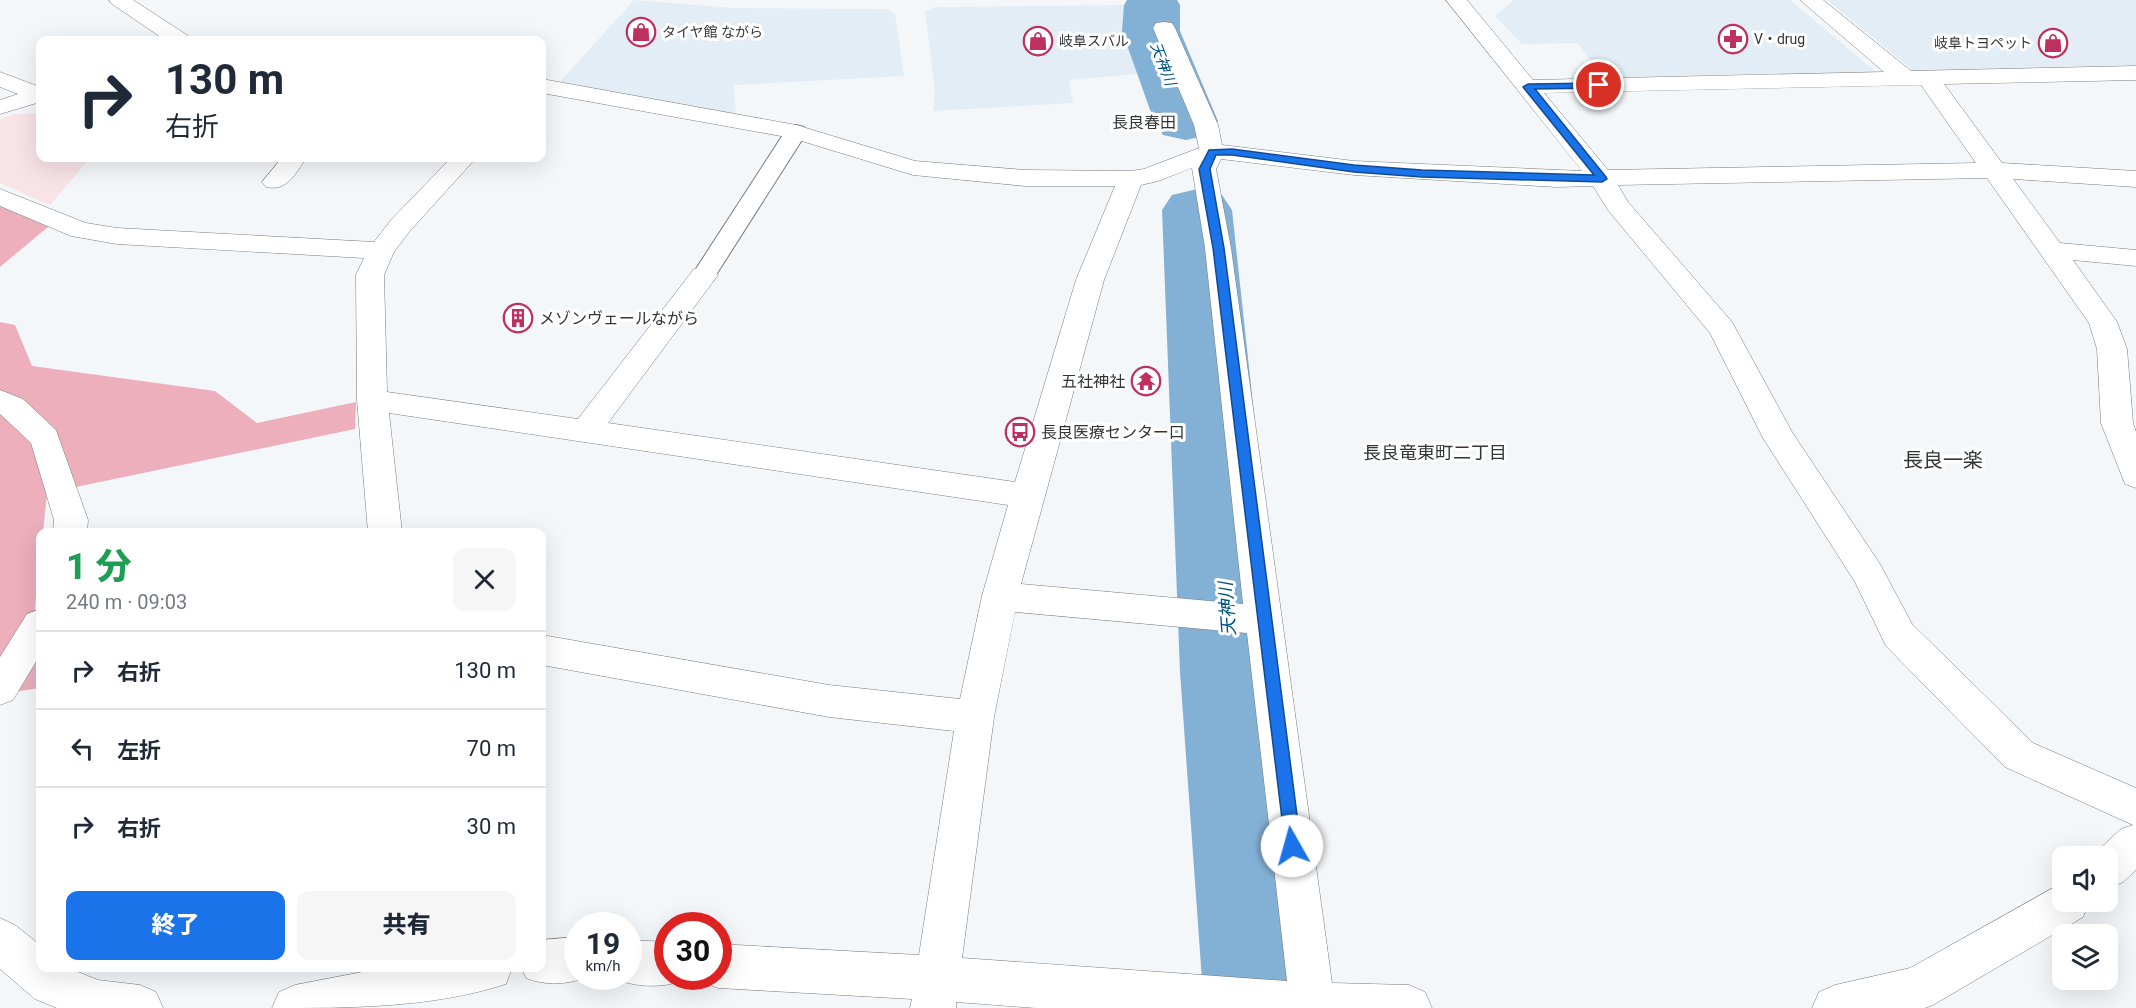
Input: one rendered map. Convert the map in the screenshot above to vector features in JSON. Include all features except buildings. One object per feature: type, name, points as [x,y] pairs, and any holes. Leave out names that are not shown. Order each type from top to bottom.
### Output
[{"type":"street","points":[[119,0],[173,36]]},
{"type":"street","points":[[1456,0],[1602,179],[1617,205],[1722,329],[1779,438],[1868,574],[1899,635],[2019,755],[2136,807]]},
{"type":"street","points":[[1810,0],[1917,79],[1993,170],[2103,322],[2112,349],[2117,423],[2136,476]]},
{"type":"street","points":[[1164,28],[1206,125],[1212,152],[1204,169],[1218,248],[1238,619],[1290,1005]]},
{"type":"street","points":[[1528,87],[2136,73]]},
{"type":"street","points":[[0,79],[36,93]]},
{"type":"street","points":[[546,87],[796,132],[913,168],[1025,178],[1131,179],[1149,176],[1212,152],[1232,152],[1354,168],[1422,174],[1602,179],[1993,170],[2136,179]]},
{"type":"street","points":[[0,107],[36,96]]},
{"type":"street","points":[[275,182],[291,162]]},
{"type":"street","points":[[385,528],[372,400],[370,275],[381,251],[400,226],[460,162]]},
{"type":"street","points":[[935,993],[975,717],[1000,596],[1090,280],[1131,179]]},
{"type":"street","points":[[0,197],[80,230],[117,236],[381,251]]},
{"type":"street","points":[[2050,250],[2136,258]]},
{"type":"street","points":[[586,431],[704,275]]},
{"type":"street","points":[[372,400],[1027,496]]},
{"type":"street","points":[[0,401],[12,407],[45,438],[71,520],[70,528]]},
{"type":"street","points":[[1000,596],[1238,619]]},
{"type":"street","points":[[0,689],[36,630]]},
{"type":"street","points":[[546,651],[830,701],[975,717]]},
{"type":"street","points":[[2118,859],[2136,843]]},
{"type":"street","points":[[1835,1008],[1917,989],[2052,912]]},
{"type":"street","points":[[0,940],[36,970]]},
{"type":"street","points":[[546,962],[564,960]]},
{"type":"street","points":[[732,968],[935,993],[1409,1008]]},
{"type":"street","points":[[38,972],[51,983],[98,1003],[140,1008]]},
{"type":"street","points":[[295,1008],[470,972]]},
{"type":"lane","points":[[704,275],[796,132]]},
{"type":"shaded area","points":[[634,0],[733,8],[887,9],[895,14],[904,76],[734,85],[736,114],[559,83]]},
{"type":"shaded area","points":[[1514,0],[1790,0],[1876,72],[1602,78],[1578,43],[1522,44],[1495,16]]},
{"type":"shaded area","points":[[1827,0],[2136,0],[2136,66],[1914,71]]},
{"type":"shaded area","name":"岐阜スバル","points":[[1132,5],[1158,72],[1069,80],[1073,103],[933,111],[935,91],[925,11],[935,7]]},
{"type":"shaded area","points":[[36,113],[36,162],[87,162],[50,205],[0,183],[0,119],[14,114]]},
{"type":"shaded area","points":[[0,206],[54,222],[0,267]]},
{"type":"shaded area","points":[[0,322],[15,325],[32,366],[215,391],[257,423],[356,402],[355,429],[47,493],[43,528],[36,528],[36,689],[0,694]]},
{"type":"waterway","name":"天神川","points":[[1152,5],[1151,31],[1186,121]]},
{"type":"waterway","name":"天神川","points":[[1197,210],[1231,672],[1266,1008]]},
{"type":"place","name":"タイヤ館 ながら","points":[[641,32]]},
{"type":"place","name":"V・drug","points":[[1733,39]]},
{"type":"place","name":"岐阜スバル","points":[[1038,41]]},
{"type":"place","name":"岐阜トヨペット","points":[[2053,43]]},
{"type":"place","name":"メゾンヴェールながら","points":[[518,318]]},
{"type":"place","name":"五社神社","points":[[1146,381]]},
{"type":"place","name":"長良医療センター口","points":[[1020,432]]},
{"type":"district","name":"長良春田","points":[[1144,122]]},
{"type":"district","name":"長良竜東町二丁目","points":[[1435,452]]},
{"type":"district","name":"長良一楽","points":[[1943,460]]},
{"type":"route","points":[[1292,846],[1218,248],[1204,169],[1212,152],[1232,152],[1354,168],[1422,174],[1602,179],[1528,87],[1599,85]]}]
